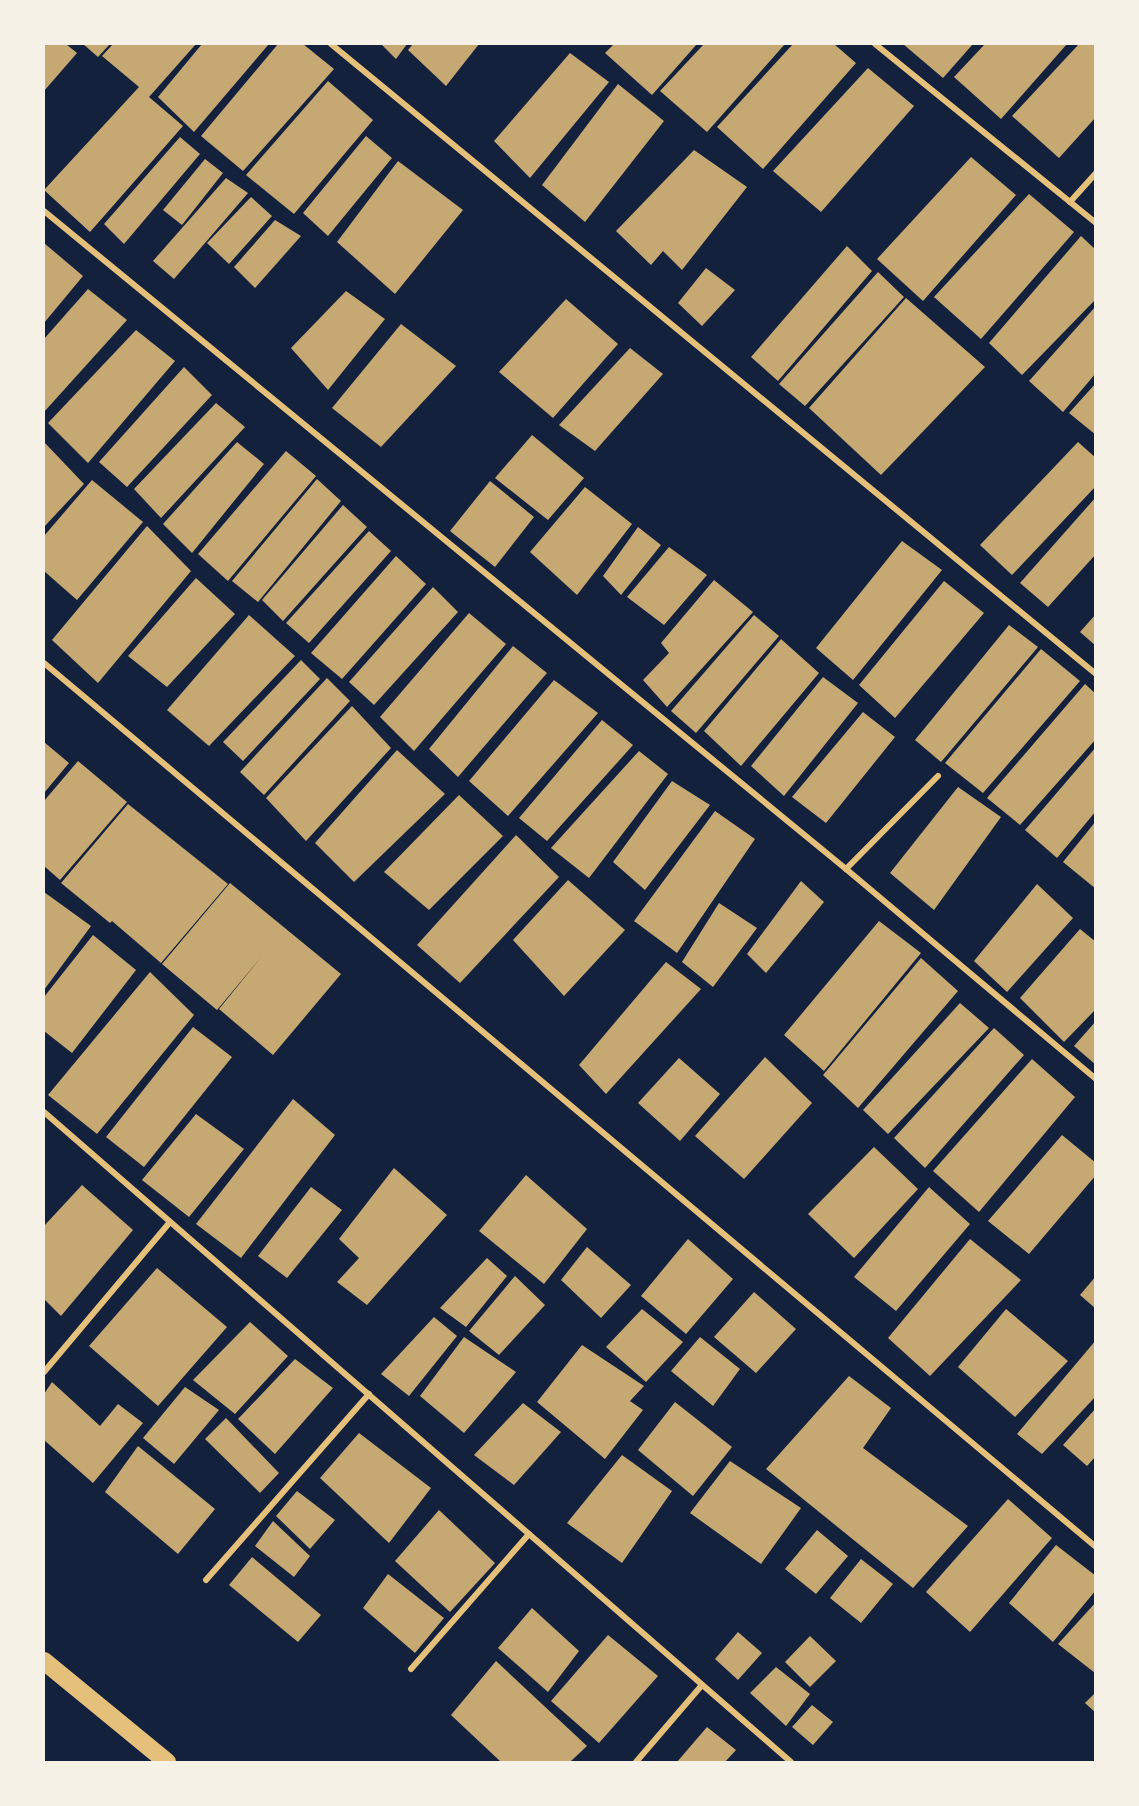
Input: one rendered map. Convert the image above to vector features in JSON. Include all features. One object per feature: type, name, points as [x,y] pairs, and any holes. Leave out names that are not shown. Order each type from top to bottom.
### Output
[{"type":"highway","points":[[44,1661],[167,1762]]},
{"type":"street","points":[[331,44],[1095,674]]},
{"type":"street","points":[[876,44],[1095,223]]},
{"type":"street","points":[[1070,202],[1095,173]]},
{"type":"street","points":[[44,211],[846,869],[1095,1078]]},
{"type":"street","points":[[44,663],[1095,1547]]},
{"type":"street","points":[[846,869],[938,776]]},
{"type":"street","points":[[44,1112],[791,1762]]},
{"type":"street","points":[[44,1372],[171,1222]]},
{"type":"street","points":[[206,1580],[369,1394]]},
{"type":"street","points":[[411,1669],[529,1534]]},
{"type":"street","points":[[636,1762],[702,1685]]},
{"type":"building","points":[[44,44],[66,44],[77,53],[44,91]]},
{"type":"building","points":[[83,44],[110,44],[98,57]]},
{"type":"building","points":[[113,44],[196,44],[149,97],[183,126],[90,232],[44,190],[139,87],[102,56]]},
{"type":"building","points":[[202,44],[269,44],[194,132],[158,97]]},
{"type":"building","points":[[278,44],[303,44],[334,69],[243,171],[201,136]]},
{"type":"building","points":[[381,44],[407,44],[396,59]]},
{"type":"building","points":[[413,44],[479,44],[446,86],[408,50]]},
{"type":"building","points":[[614,44],[697,44],[652,95],[605,53]]},
{"type":"building","points":[[704,44],[785,44],[707,132],[660,91]]},
{"type":"building","points":[[793,44],[834,44],[856,63],[763,169],[717,127]]},
{"type":"building","points":[[903,44],[973,44],[943,78]]},
{"type":"building","points":[[985,44],[1067,44],[1001,119],[954,77]]},
{"type":"building","points":[[1079,44],[1096,44],[1096,117],[1059,158],[1012,116]]},
{"type":"building","points":[[570,53],[609,82],[530,178],[494,141]]},
{"type":"building","points":[[868,68],[914,106],[821,212],[773,171]]},
{"type":"building","points":[[328,81],[373,120],[294,214],[246,175]]},
{"type":"building","points":[[618,84],[664,121],[585,222],[542,185]]},
{"type":"building","points":[[366,136],[392,158],[328,236],[303,213]]},
{"type":"building","points":[[180,137],[200,154],[124,244],[104,224]]},
{"type":"building","points":[[694,150],[747,187],[682,270],[663,251],[651,265],[616,231]]},
{"type":"building","points":[[971,157],[1016,195],[923,301],[877,259]]},
{"type":"building","points":[[205,159],[223,173],[182,225],[163,210]]},
{"type":"building","points":[[398,161],[463,210],[395,294],[337,242]]},
{"type":"building","points":[[226,178],[248,193],[174,279],[153,261]]},
{"type":"building","points":[[1029,194],[1074,232],[981,339],[934,297]]},
{"type":"building","points":[[251,197],[272,216],[229,264],[207,243]]},
{"type":"building","points":[[275,220],[301,236],[255,288],[234,267]]},
{"type":"building","points":[[1081,236],[1096,250],[1096,299],[1022,375],[989,343]]},
{"type":"building","points":[[44,243],[83,276],[44,323]]},
{"type":"building","points":[[847,246],[872,271],[778,381],[751,357]]},
{"type":"building","points":[[706,268],[735,290],[702,326],[678,303]]},
{"type":"building","points":[[878,272],[904,297],[805,406],[779,384]]},
{"type":"building","points":[[88,289],[127,320],[44,412],[44,339]]},
{"type":"building","points":[[346,291],[385,319],[328,390],[291,348]]},
{"type":"building","points":[[906,298],[985,367],[881,475],[809,408]]},
{"type":"building","points":[[566,299],[618,344],[553,418],[499,372]]},
{"type":"building","points":[[1096,306],[1096,373],[1063,412],[1029,381]]},
{"type":"building","points":[[401,324],[456,366],[381,447],[332,408]]},
{"type":"building","points":[[136,330],[175,361],[88,463],[48,423]]},
{"type":"building","points":[[630,348],[663,374],[595,451],[559,425]]},
{"type":"building","points":[[184,367],[212,395],[127,487],[99,462]]},
{"type":"building","points":[[1096,383],[1096,435],[1069,413]]},
{"type":"building","points":[[216,403],[245,427],[161,518],[134,489]]},
{"type":"building","points":[[532,435],[584,478],[548,520],[495,478]]},
{"type":"building","points":[[44,442],[84,484],[44,527]]},
{"type":"building","points":[[237,442],[264,464],[192,553],[163,524]]},
{"type":"building","points":[[1078,442],[1096,458],[1096,486],[1012,575],[980,545]]},
{"type":"building","points":[[286,451],[316,476],[228,581],[198,554]]},
{"type":"building","points":[[317,479],[341,501],[258,602],[232,581]]},
{"type":"building","points":[[92,480],[143,522],[77,600],[44,571],[44,536]]},
{"type":"building","points":[[490,481],[534,517],[495,567],[450,531]]},
{"type":"building","points":[[585,487],[632,524],[577,595],[530,552]]},
{"type":"building","points":[[1096,497],[1096,554],[1048,607],[1020,583]]},
{"type":"building","points":[[343,505],[367,527],[283,621],[262,600]]},
{"type":"building","points":[[147,526],[191,571],[98,683],[52,640]]},
{"type":"building","points":[[638,527],[661,545],[621,595],[603,576]]},
{"type":"building","points":[[369,531],[391,551],[309,643],[286,623]]},
{"type":"building","points":[[902,541],[942,570],[853,680],[816,648]]},
{"type":"building","points":[[669,547],[707,575],[664,625],[627,597]]},
{"type":"building","points":[[396,556],[426,584],[342,679],[311,653]]},
{"type":"building","points":[[196,578],[235,614],[167,687],[128,656]]},
{"type":"building","points":[[714,580],[753,612],[667,707],[643,680],[669,653],[661,643]]},
{"type":"building","points":[[944,581],[984,613],[895,718],[859,685]]},
{"type":"building","points":[[433,587],[458,612],[374,705],[349,682]]},
{"type":"building","points":[[469,613],[506,644],[414,751],[380,717]]},
{"type":"building","points":[[1096,614],[1096,646],[1080,632]]},
{"type":"building","points":[[249,615],[295,656],[209,746],[167,710]]},
{"type":"building","points":[[754,615],[779,636],[696,733],[671,711]]},
{"type":"building","points":[[1009,625],[1038,647],[941,762],[915,740]]},
{"type":"building","points":[[781,639],[819,673],[741,766],[704,731]]},
{"type":"building","points":[[513,646],[547,673],[458,777],[429,749]]},
{"type":"building","points":[[1041,649],[1080,681],[983,793],[945,763]]},
{"type":"building","points":[[301,660],[320,679],[243,761],[223,742]]},
{"type":"building","points":[[823,677],[858,703],[784,796],[751,766]]},
{"type":"building","points":[[327,678],[350,701],[264,795],[240,772]]},
{"type":"building","points":[[554,680],[598,713],[508,816],[469,781]]},
{"type":"building","points":[[1085,684],[1096,694],[1096,739],[1020,825],[987,798]]},
{"type":"building","points":[[352,706],[391,748],[306,841],[266,798]]},
{"type":"building","points":[[863,712],[895,737],[826,823],[792,797]]},
{"type":"building","points":[[602,720],[633,745],[547,841],[519,818]]},
{"type":"building","points":[[44,742],[69,763],[44,793]]},
{"type":"building","points":[[1096,747],[1096,811],[1057,858],[1025,830]]},
{"type":"building","points":[[397,750],[445,794],[354,882],[315,843]]},
{"type":"building","points":[[639,751],[668,774],[589,878],[551,848]]},
{"type":"building","points":[[78,761],[127,802],[60,880],[44,866],[44,801]]},
{"type":"building","points":[[672,781],[710,805],[645,890],[613,862]]},
{"type":"building","points":[[958,787],[1001,817],[934,910],[890,873]]},
{"type":"building","points":[[459,795],[503,836],[429,910],[384,872]]},
{"type":"building","points":[[128,804],[228,884],[161,963],[112,921],[110,923],[61,883]]},
{"type":"building","points":[[715,811],[755,839],[677,953],[634,921]]},
{"type":"building","points":[[1096,821],[1096,889],[1063,862]]},
{"type":"building","points":[[516,835],[559,877],[460,983],[417,945]]},
{"type":"building","points":[[568,880],[625,930],[564,996],[513,940]]},
{"type":"building","points":[[801,881],[824,902],[766,973],[747,954]]},
{"type":"building","points":[[230,883],[341,974],[273,1055],[219,1009],[262,956],[217,1010],[162,964]]},
{"type":"building","points":[[1037,884],[1073,918],[1007,992],[974,961]]},
{"type":"building","points":[[44,892],[91,926],[44,990]]},
{"type":"building","points":[[719,903],[757,928],[713,987],[682,962]]},
{"type":"building","points":[[879,921],[921,953],[824,1071],[784,1035]]},
{"type":"building","points":[[1080,929],[1096,942],[1096,1009],[1064,1042],[1020,998]]},
{"type":"building","points":[[93,935],[136,970],[72,1053],[44,1031],[44,997]]},
{"type":"building","points":[[921,958],[958,991],[858,1108],[823,1075]]},
{"type":"building","points":[[666,962],[701,989],[606,1094],[579,1065]]},
{"type":"building","points":[[150,972],[194,1015],[97,1134],[48,1095]]},
{"type":"building","points":[[960,1003],[989,1028],[888,1134],[863,1110]]},
{"type":"building","points":[[1096,1021],[1096,1065],[1074,1046]]},
{"type":"building","points":[[193,1027],[232,1057],[144,1167],[106,1137]]},
{"type":"building","points":[[994,1028],[1024,1055],[925,1168],[894,1138]]},
{"type":"building","points":[[765,1057],[812,1103],[744,1179],[695,1136]]},
{"type":"building","points":[[679,1058],[720,1094],[680,1141],[638,1103]]},
{"type":"building","points":[[1032,1059],[1075,1097],[979,1212],[933,1171]]},
{"type":"building","points":[[293,1099],[335,1135],[241,1258],[196,1224]]},
{"type":"building","points":[[196,1114],[244,1149],[189,1217],[142,1180]]},
{"type":"building","points":[[1062,1135],[1096,1163],[1096,1175],[1029,1254],[988,1221]]},
{"type":"building","points":[[874,1147],[918,1189],[854,1258],[808,1214]]},
{"type":"building","points":[[394,1168],[447,1215],[367,1305],[337,1282],[359,1258],[339,1239]]},
{"type":"building","points":[[526,1175],[587,1229],[544,1284],[479,1231]]},
{"type":"building","points":[[82,1185],[133,1230],[61,1316],[44,1299],[44,1226]]},
{"type":"building","points":[[311,1187],[342,1210],[287,1278],[258,1256]]},
{"type":"building","points":[[929,1187],[970,1224],[896,1311],[854,1277]]},
{"type":"building","points":[[688,1239],[733,1279],[686,1334],[641,1296]]},
{"type":"building","points":[[970,1239],[1021,1280],[930,1376],[888,1338]]},
{"type":"building","points":[[587,1247],[631,1285],[601,1318],[561,1280]]},
{"type":"building","points":[[487,1258],[507,1276],[466,1327],[440,1308]]},
{"type":"building","points":[[157,1268],[227,1327],[158,1406],[89,1346]]},
{"type":"building","points":[[515,1276],[545,1305],[499,1355],[469,1331]]},
{"type":"building","points":[[1096,1276],[1096,1309],[1080,1295]]},
{"type":"building","points":[[754,1292],[796,1329],[756,1373],[714,1337]]},
{"type":"building","points":[[642,1309],[683,1342],[646,1382],[606,1347]]},
{"type":"building","points":[[1006,1309],[1068,1361],[1015,1417],[958,1367]]},
{"type":"building","points":[[434,1317],[457,1336],[409,1396],[381,1374]]},
{"type":"building","points":[[250,1322],[288,1356],[235,1414],[193,1380]]},
{"type":"building","points":[[464,1337],[516,1372],[464,1433],[420,1396]]},
{"type":"building","points":[[700,1337],[740,1369],[713,1406],[671,1371]]},
{"type":"building","points":[[1096,1340],[1096,1396],[1042,1454],[1017,1434]]},
{"type":"building","points":[[582,1345],[644,1386],[630,1401],[643,1410],[605,1459],[537,1402]]},
{"type":"building","points":[[295,1359],[333,1388],[275,1454],[238,1419]]},
{"type":"building","points":[[849,1376],[891,1408],[863,1448],[968,1526],[913,1588],[766,1469]]},
{"type":"building","points":[[52,1382],[100,1426],[118,1404],[143,1423],[93,1483],[44,1440],[44,1394]]},
{"type":"building","points":[[185,1387],[219,1410],[174,1464],[143,1438]]},
{"type":"building","points":[[675,1402],[732,1447],[693,1496],[638,1450]]},
{"type":"building","points":[[523,1403],[561,1432],[514,1485],[474,1455]]},
{"type":"building","points":[[1096,1408],[1096,1456],[1087,1466],[1063,1445]]},
{"type":"building","points":[[226,1418],[279,1473],[260,1493],[205,1439]]},
{"type":"building","points":[[359,1433],[431,1488],[389,1543],[320,1478]]},
{"type":"building","points":[[138,1446],[215,1509],[178,1554],[105,1492]]},
{"type":"building","points":[[622,1455],[672,1491],[622,1563],[567,1523]]},
{"type":"building","points":[[730,1461],[801,1508],[761,1564],[690,1513]]},
{"type":"building","points":[[297,1491],[335,1520],[310,1549],[276,1516]]},
{"type":"building","points":[[1008,1499],[1052,1538],[970,1632],[926,1592]]},
{"type":"building","points":[[439,1510],[495,1563],[450,1612],[395,1561]]},
{"type":"building","points":[[273,1521],[310,1556],[294,1577],[255,1546]]},
{"type":"building","points":[[817,1530],[848,1556],[816,1594],[785,1569]]},
{"type":"building","points":[[1056,1545],[1096,1576],[1096,1590],[1053,1642],[1009,1603]]},
{"type":"building","points":[[252,1557],[321,1615],[298,1642],[229,1585]]},
{"type":"building","points":[[861,1559],[893,1584],[861,1623],[830,1598]]},
{"type":"building","points":[[388,1574],[444,1618],[415,1653],[363,1608]]},
{"type":"building","points":[[1096,1602],[1096,1672],[1095,1673],[1058,1644]]},
{"type":"building","points":[[532,1608],[579,1651],[548,1692],[498,1648]]},
{"type":"building","points":[[738,1632],[762,1653],[738,1680],[715,1659]]},
{"type":"building","points":[[608,1635],[658,1676],[599,1743],[551,1701]]},
{"type":"building","points":[[810,1636],[836,1661],[810,1687],[785,1662]]},
{"type":"building","points":[[496,1661],[587,1746],[570,1762],[501,1762],[451,1715]]},
{"type":"building","points":[[776,1667],[810,1694],[786,1726],[750,1693]]},
{"type":"building","points":[[1096,1692],[1096,1713],[1085,1703]]},
{"type":"building","points":[[812,1705],[833,1722],[813,1745],[792,1727]]},
{"type":"building","points":[[707,1727],[736,1750],[725,1762],[677,1762]]}]
